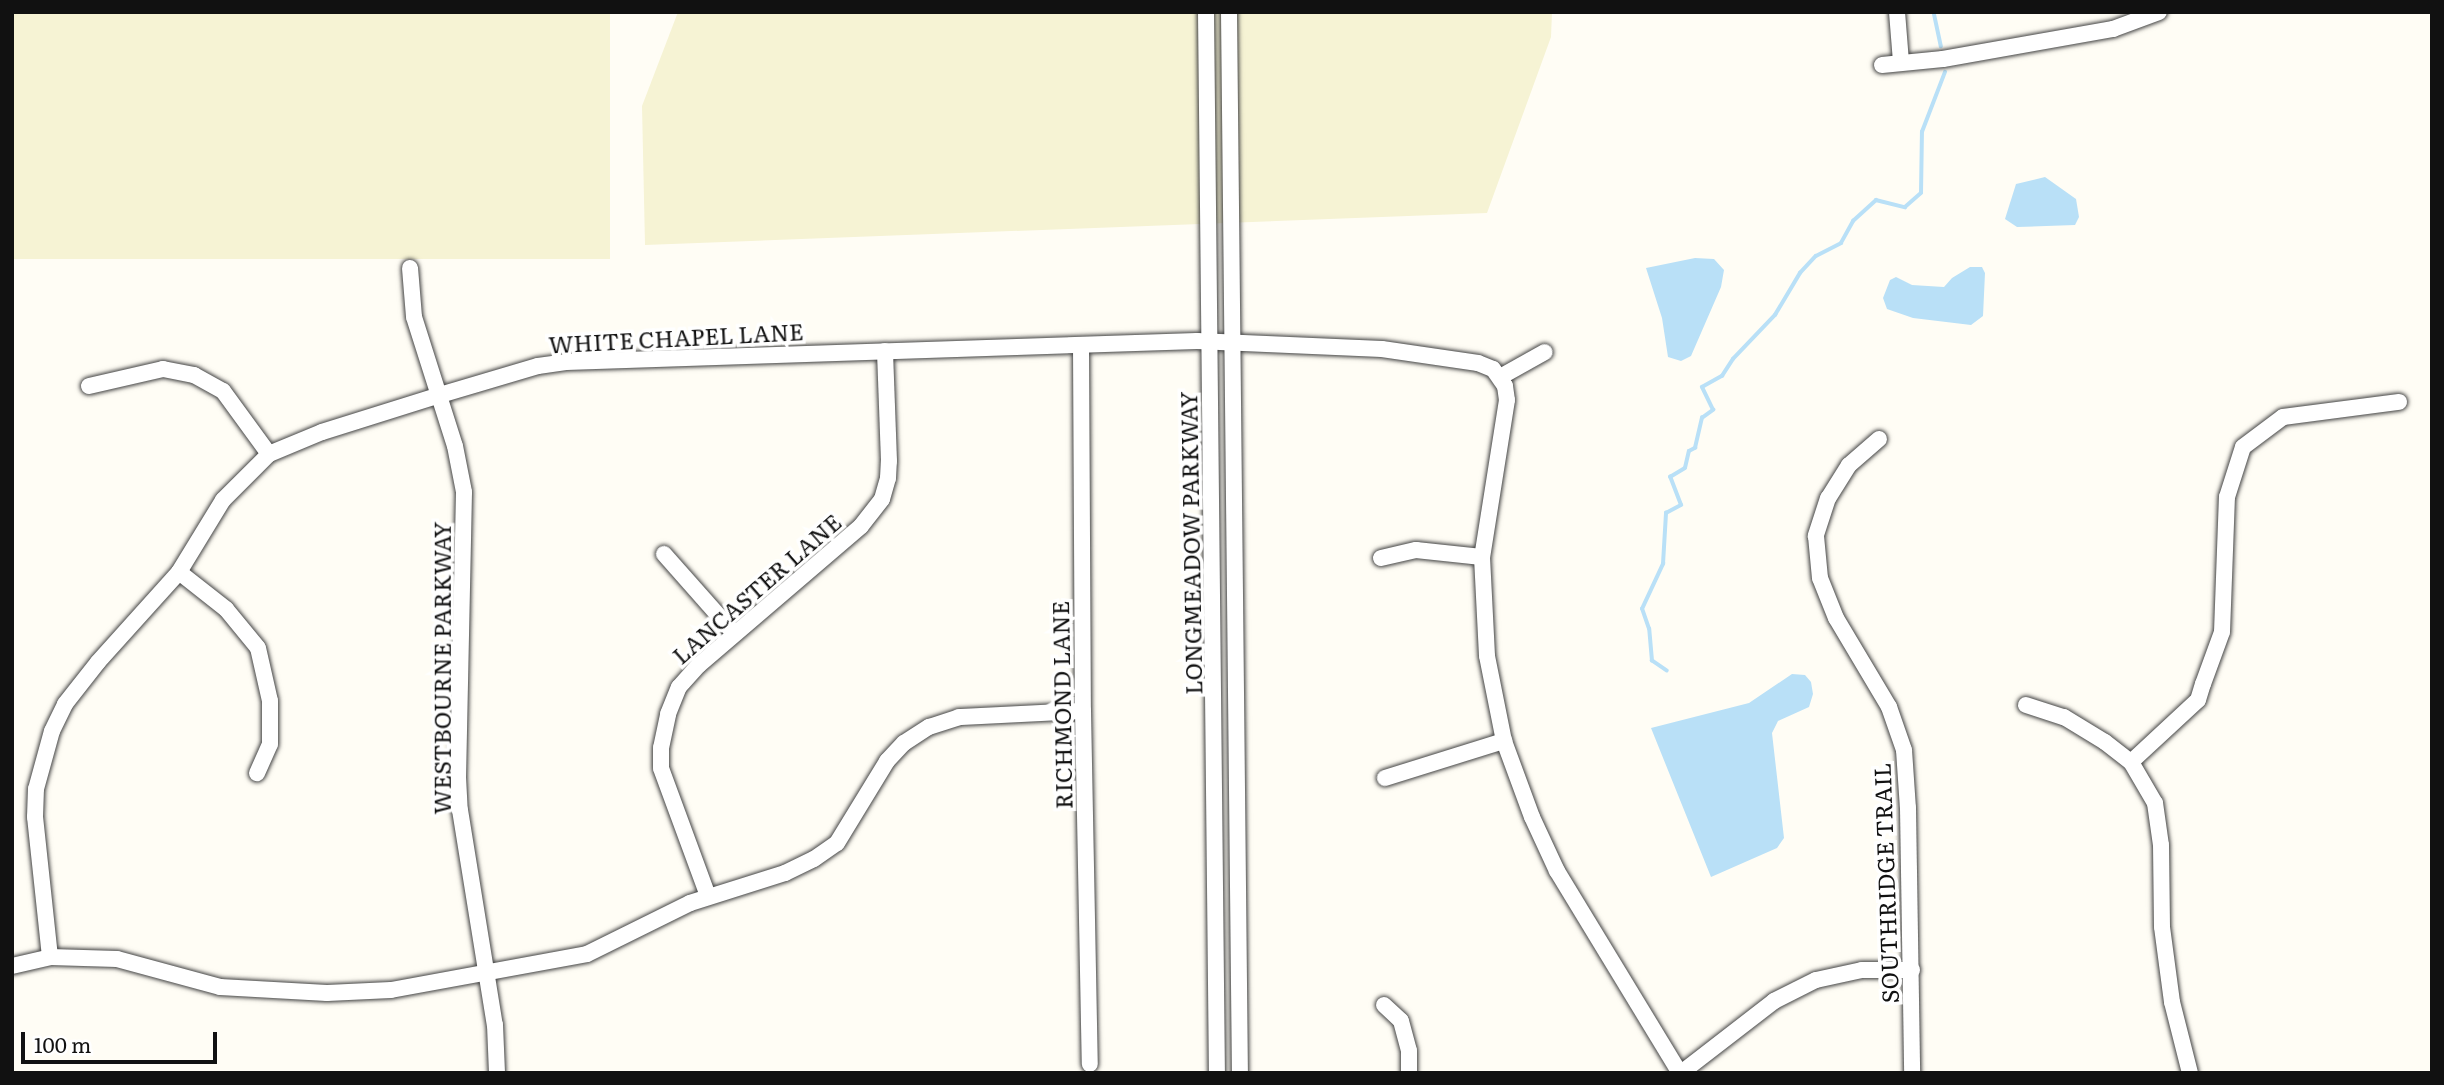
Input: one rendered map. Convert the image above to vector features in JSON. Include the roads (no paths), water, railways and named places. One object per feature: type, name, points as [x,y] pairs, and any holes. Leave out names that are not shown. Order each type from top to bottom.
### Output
[{"type":"street","name":"LONGMEADOW PARKWAY","points":[[1206,12],[1217,1073]]},
{"type":"street","name":"LONGMEADOW PARKWAY","points":[[1229,12],[1240,1073]]},
{"type":"street","points":[[1897,12],[1901,62]]},
{"type":"street","points":[[1882,65],[1943,59],[2113,29],[2159,12]]},
{"type":"street","name":"WESTBOURNE PARKWAY","points":[[410,268],[414,317],[440,395],[464,492],[458,777],[460,810],[495,1025],[497,1073]]},
{"type":"street","name":"WHITE CHAPEL LANE","points":[[50,957],[35,839],[36,789],[42,758],[65,704],[179,572],[223,500],[269,454],[322,432],[538,366],[566,362],[1232,342],[1355,347],[1438,356],[1478,363],[1493,369],[1500,377]]},
{"type":"street","name":"RICHMOND LANE","points":[[1081,346],[1083,711],[1090,1064]]},
{"type":"street","name":"LANCASTER LANE","points":[[708,896],[661,768],[661,748],[668,714],[679,687],[734,633],[861,526],[881,499],[888,478],[889,461],[885,351]]},
{"type":"street","points":[[1545,352],[1500,377],[1505,386],[1507,400],[1482,557],[1487,656],[1504,741],[1532,817],[1557,871],[1680,1073],[1774,1001],[1815,980],[1862,970],[1912,970]]},
{"type":"street","points":[[89,386],[163,369],[194,375],[223,391],[269,454]]},
{"type":"street","points":[[2131,762],[2198,700],[2221,632],[2227,498],[2243,447],[2283,416],[2399,402]]},
{"type":"street","name":"SOUTHRIDGE TRAIL","points":[[1879,439],[1849,464],[1828,498],[1816,536],[1820,578],[1832,608],[1889,707],[1904,750],[1912,970],[1912,1073]]},
{"type":"street","points":[[1381,558],[1416,550],[1482,557]]},
{"type":"street","points":[[664,554],[734,633]]},
{"type":"street","points":[[179,572],[226,609],[258,648],[270,701],[270,744],[257,772]]},
{"type":"street","points":[[2026,705],[2084,727],[2131,762],[2155,803],[2161,845],[2162,927],[2172,1002],[2190,1073]]},
{"type":"street","points":[[12,966],[50,957],[117,959],[220,987],[274,992],[391,990],[587,954],[708,896],[785,873],[814,859],[837,842],[887,761],[905,743],[929,727],[958,717],[1083,711]]},
{"type":"street","points":[[1385,778],[1504,741]]},
{"type":"street","points":[[1384,1005],[1401,1021],[1409,1051],[1409,1073]]},
{"type":"water","points":[[2045,177],[2076,199],[2079,217],[2075,225],[2017,227],[2005,219],[2016,184]]},
{"type":"water","points":[[1695,258],[1714,259],[1724,270],[1721,287],[1691,356],[1681,361],[1668,357],[1662,318],[1646,268]]},
{"type":"water","points":[[1970,267],[1982,267],[1985,273],[1983,316],[1971,325],[1913,318],[1887,309],[1883,298],[1890,280],[1896,277],[1912,285],[1944,287],[1952,278]]},
{"type":"water","points":[[1792,674],[1805,675],[1811,682],[1813,694],[1809,707],[1778,721],[1772,733],[1784,838],[1777,848],[1711,877],[1651,728],[1749,703]]},
{"type":"waterway","points":[[1934,12],[1941,46]]},
{"type":"waterway","points":[[1667,671],[1652,661],[1649,629],[1642,609],[1663,564],[1666,513],[1681,505],[1670,477],[1685,468],[1689,451],[1695,448],[1702,418],[1713,410],[1702,387],[1722,376],[1733,359],[1775,315],[1800,273],[1816,256],[1841,243],[1853,221],[1876,200],[1905,207],[1921,193],[1922,132],[1945,72]]}]
